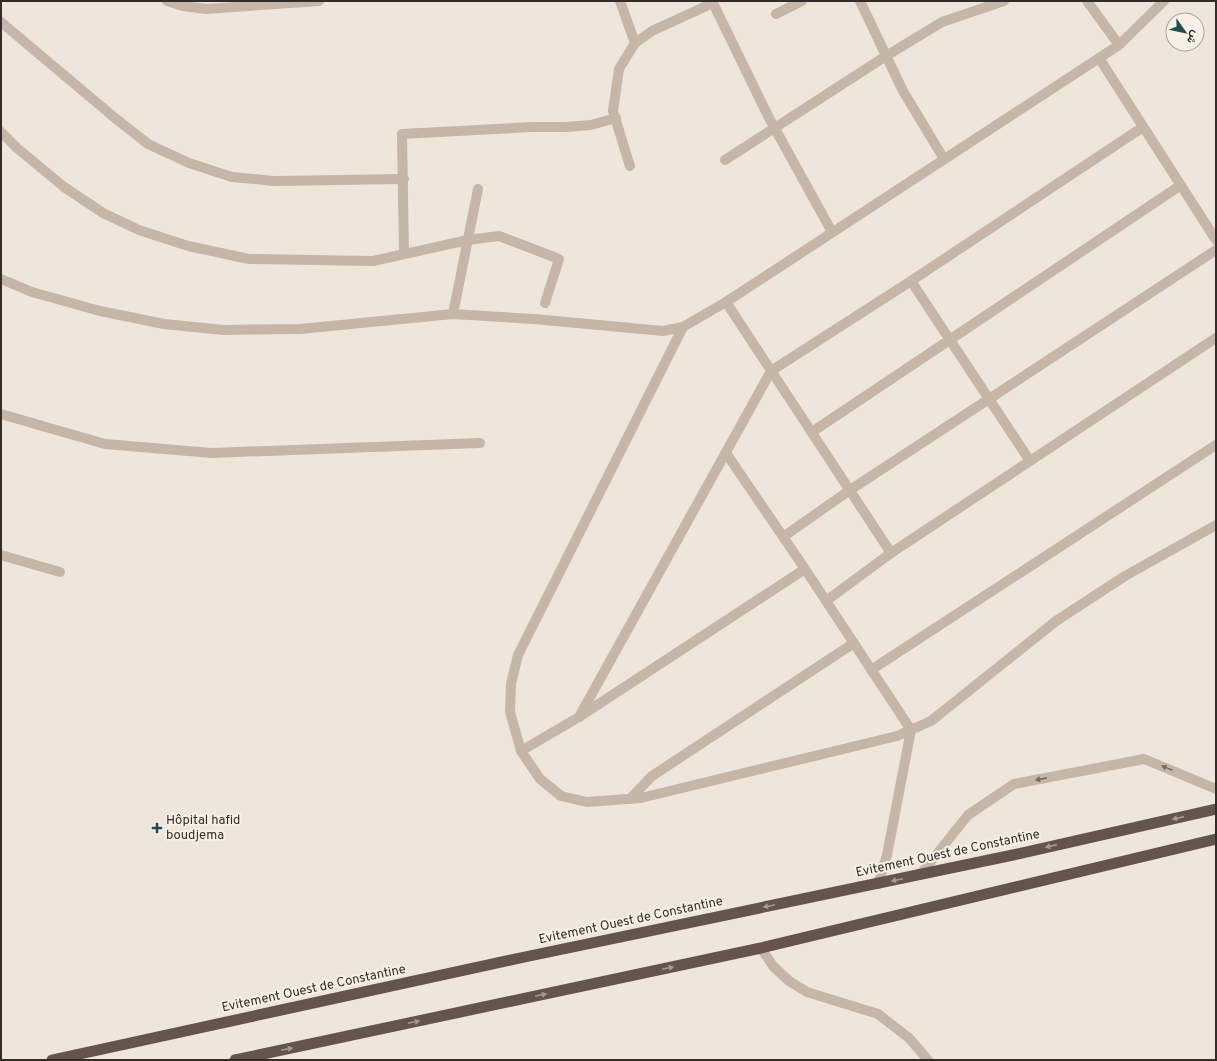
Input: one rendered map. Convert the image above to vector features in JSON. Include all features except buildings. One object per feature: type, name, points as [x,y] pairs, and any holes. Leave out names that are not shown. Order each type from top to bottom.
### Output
[{"type":"highway","name":"Evitement Ouest de Constantine","points":[[52,1060],[528,956],[920,875],[1216,809]]},
{"type":"highway","points":[[235,1060],[761,948],[1216,839]]},
{"type":"street","points":[[167,1],[183,6],[206,9],[319,1]]},
{"type":"street","points":[[620,1],[635,43]]},
{"type":"street","points":[[776,14],[802,1]]},
{"type":"street","points":[[860,1],[903,91],[944,160]]},
{"type":"street","points":[[725,160],[886,56],[942,22],[1004,1]]},
{"type":"street","points":[[1087,1],[1119,44]]},
{"type":"street","points":[[1,280],[32,292],[100,311],[164,324],[223,330],[300,329],[453,314],[663,330],[683,328],[726,302],[1099,58],[1119,44],[1164,1]]},
{"type":"street","points":[[630,166],[613,111],[619,69],[635,43],[652,31],[712,2],[775,129],[832,232]]},
{"type":"street","points":[[1,22],[148,144],[189,163],[232,177],[274,181],[404,179]]},
{"type":"street","points":[[1099,58],[1216,240]]},
{"type":"street","points":[[404,254],[404,179],[402,134],[533,127],[565,127],[591,125],[616,118]]},
{"type":"street","points":[[579,717],[771,371],[911,281],[1143,127]]},
{"type":"street","points":[[1,132],[17,148],[64,187],[103,213],[139,230],[188,246],[250,259],[373,261],[468,240],[499,236],[559,259],[544,303]]},
{"type":"street","points":[[812,432],[1181,186]]},
{"type":"street","points":[[453,314],[478,189]]},
{"type":"street","points":[[783,537],[850,490],[1216,250]]},
{"type":"street","points":[[911,281],[1030,461]]},
{"type":"street","points":[[726,302],[891,553]]},
{"type":"street","points":[[683,328],[518,655],[511,684],[510,712],[521,751],[540,778],[561,796],[587,802],[641,798],[897,736],[931,721],[1056,621],[1125,576],[1216,524]]},
{"type":"street","points":[[826,601],[891,553],[1216,338]]},
{"type":"street","points":[[1,414],[105,444],[212,453],[480,443]]},
{"type":"street","points":[[871,670],[1216,445]]},
{"type":"street","points":[[726,453],[805,569],[911,730],[887,855],[878,884]]},
{"type":"street","points":[[1,555],[60,572]]},
{"type":"street","points":[[521,751],[579,717],[805,569]]},
{"type":"street","points":[[630,799],[652,776],[854,643]]},
{"type":"street","points":[[920,875],[968,815],[1014,784],[1144,759],[1216,789]]},
{"type":"street","points":[[761,948],[773,966],[789,981],[807,992],[878,1014],[909,1038],[928,1060]]},
{"type":"place","name":"Hôpital hafid boudjema","points":[[157,828]]}]
